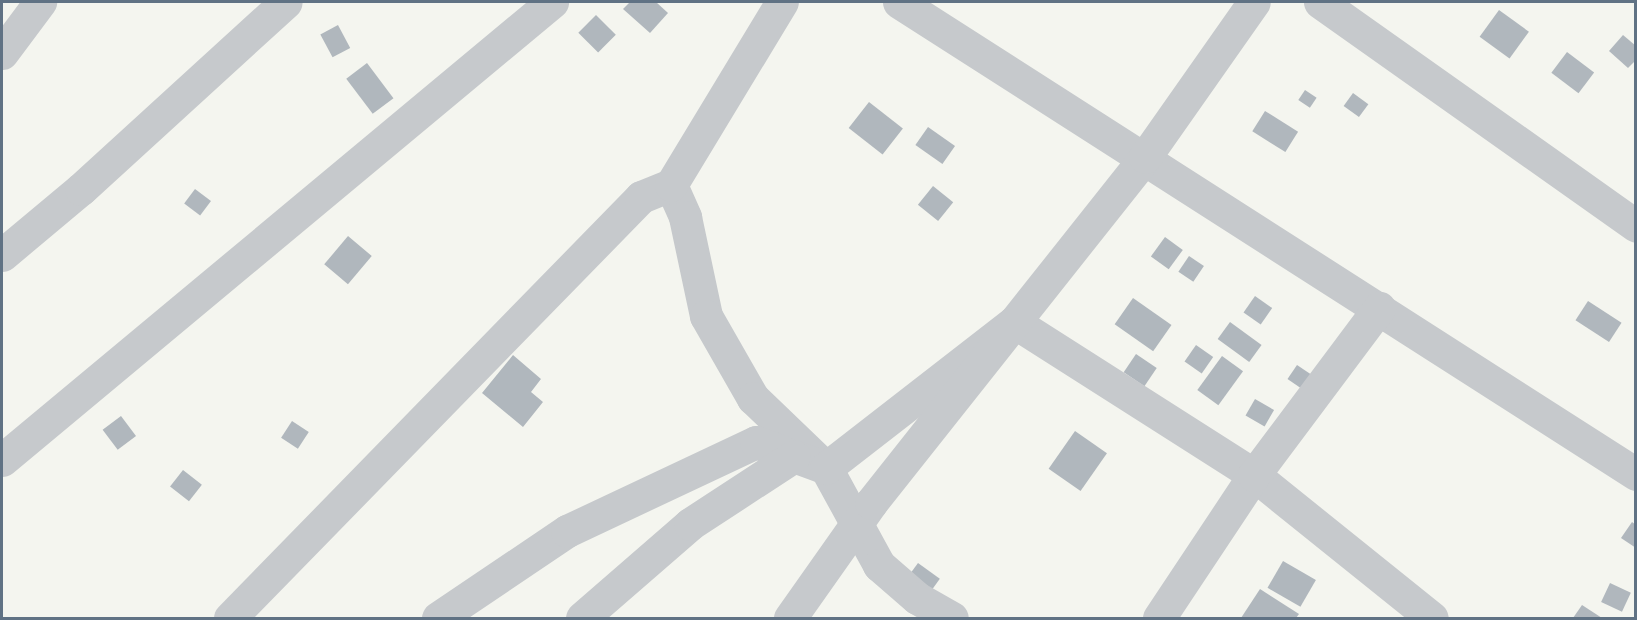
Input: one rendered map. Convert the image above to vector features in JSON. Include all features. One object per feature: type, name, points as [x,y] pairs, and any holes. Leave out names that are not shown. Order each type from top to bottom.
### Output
[{"type":"street","points":[[2,53],[40,2]]},
{"type":"street","points":[[2,255],[81,189],[286,2]]},
{"type":"street","points":[[2,460],[552,2]]},
{"type":"street","points":[[230,618],[641,196],[672,185],[782,2]]},
{"type":"street","points":[[899,2],[1145,157],[1635,474]]},
{"type":"street","points":[[790,618],[856,524],[1145,157],[1254,2]]},
{"type":"street","points":[[1320,2],[1635,226]]},
{"type":"street","points":[[672,185],[685,217],[706,316],[753,398],[826,468],[879,565],[917,598],[952,618]]},
{"type":"street","points":[[1159,618],[1254,475],[1378,308]]},
{"type":"street","points":[[826,468],[1014,322]]},
{"type":"street","points":[[1014,322],[1254,475],[1432,618]]},
{"type":"street","points":[[438,618],[567,531],[756,442],[826,468]]},
{"type":"street","points":[[582,618],[690,524],[794,456]]},
{"type":"building","points":[[630,2],[656,2],[668,13],[650,33],[623,9]]},
{"type":"building","points":[[1499,10],[1529,32],[1510,58],[1480,37]]},
{"type":"building","points":[[596,15],[616,35],[598,52],[578,33]]},
{"type":"building","points":[[338,25],[350,48],[333,57],[320,34]]},
{"type":"building","points":[[1623,35],[1636,46],[1636,60],[1628,68],[1609,51]]},
{"type":"building","points":[[1567,52],[1594,72],[1579,93],[1551,73]]},
{"type":"building","points":[[367,63],[393,98],[373,114],[346,79]]},
{"type":"building","points":[[1305,90],[1317,98],[1310,108],[1298,100]]},
{"type":"building","points":[[1353,93],[1368,104],[1359,117],[1344,106]]},
{"type":"building","points":[[869,102],[903,128],[883,154],[849,128]]},
{"type":"building","points":[[1265,111],[1298,132],[1285,152],[1252,131]]},
{"type":"building","points":[[928,127],[955,146],[942,164],[915,145]]},
{"type":"building","points":[[933,186],[953,202],[938,221],[918,205]]},
{"type":"building","points":[[195,189],[211,201],[200,215],[184,203]]},
{"type":"building","points":[[348,236],[372,256],[348,284],[324,264]]},
{"type":"building","points":[[1165,237],[1183,250],[1169,269],[1151,256]]},
{"type":"building","points":[[1189,256],[1204,266],[1193,282],[1178,272]]},
{"type":"building","points":[[1255,296],[1272,308],[1261,324],[1244,312]]},
{"type":"building","points":[[1133,298],[1172,325],[1153,351],[1115,324]]},
{"type":"building","points":[[1588,301],[1622,323],[1609,342],[1575,320]]},
{"type":"building","points":[[1230,322],[1262,345],[1249,362],[1218,339]]},
{"type":"building","points":[[1196,345],[1213,357],[1202,373],[1185,361]]},
{"type":"building","points":[[1136,354],[1157,368],[1144,386],[1124,372]]},
{"type":"building","points":[[513,355],[541,379],[531,392],[543,402],[523,427],[482,393]]},
{"type":"building","points":[[1222,356],[1243,371],[1218,405],[1197,390]]},
{"type":"building","points":[[1297,365],[1312,375],[1302,389],[1287,379]]},
{"type":"building","points":[[1255,399],[1274,410],[1265,426],[1246,415]]},
{"type":"building","points":[[121,416],[136,436],[118,450],[103,430]]},
{"type":"building","points":[[292,421],[309,432],[298,449],[281,438]]},
{"type":"building","points":[[1075,431],[1107,453],[1081,491],[1049,469]]},
{"type":"building","points":[[183,470],[202,485],[189,501],[170,487]]},
{"type":"building","points":[[1632,522],[1636,525],[1636,548],[1621,538]]},
{"type":"building","points":[[1283,561],[1316,580],[1300,607],[1268,588]]},
{"type":"building","points":[[918,563],[940,579],[932,590],[910,574]]},
{"type":"building","points":[[1610,583],[1631,593],[1622,612],[1601,602]]},
{"type":"building","points":[[1260,589],[1299,614],[1296,618],[1241,618]]},
{"type":"building","points":[[1582,605],[1602,618],[1573,618]]}]
